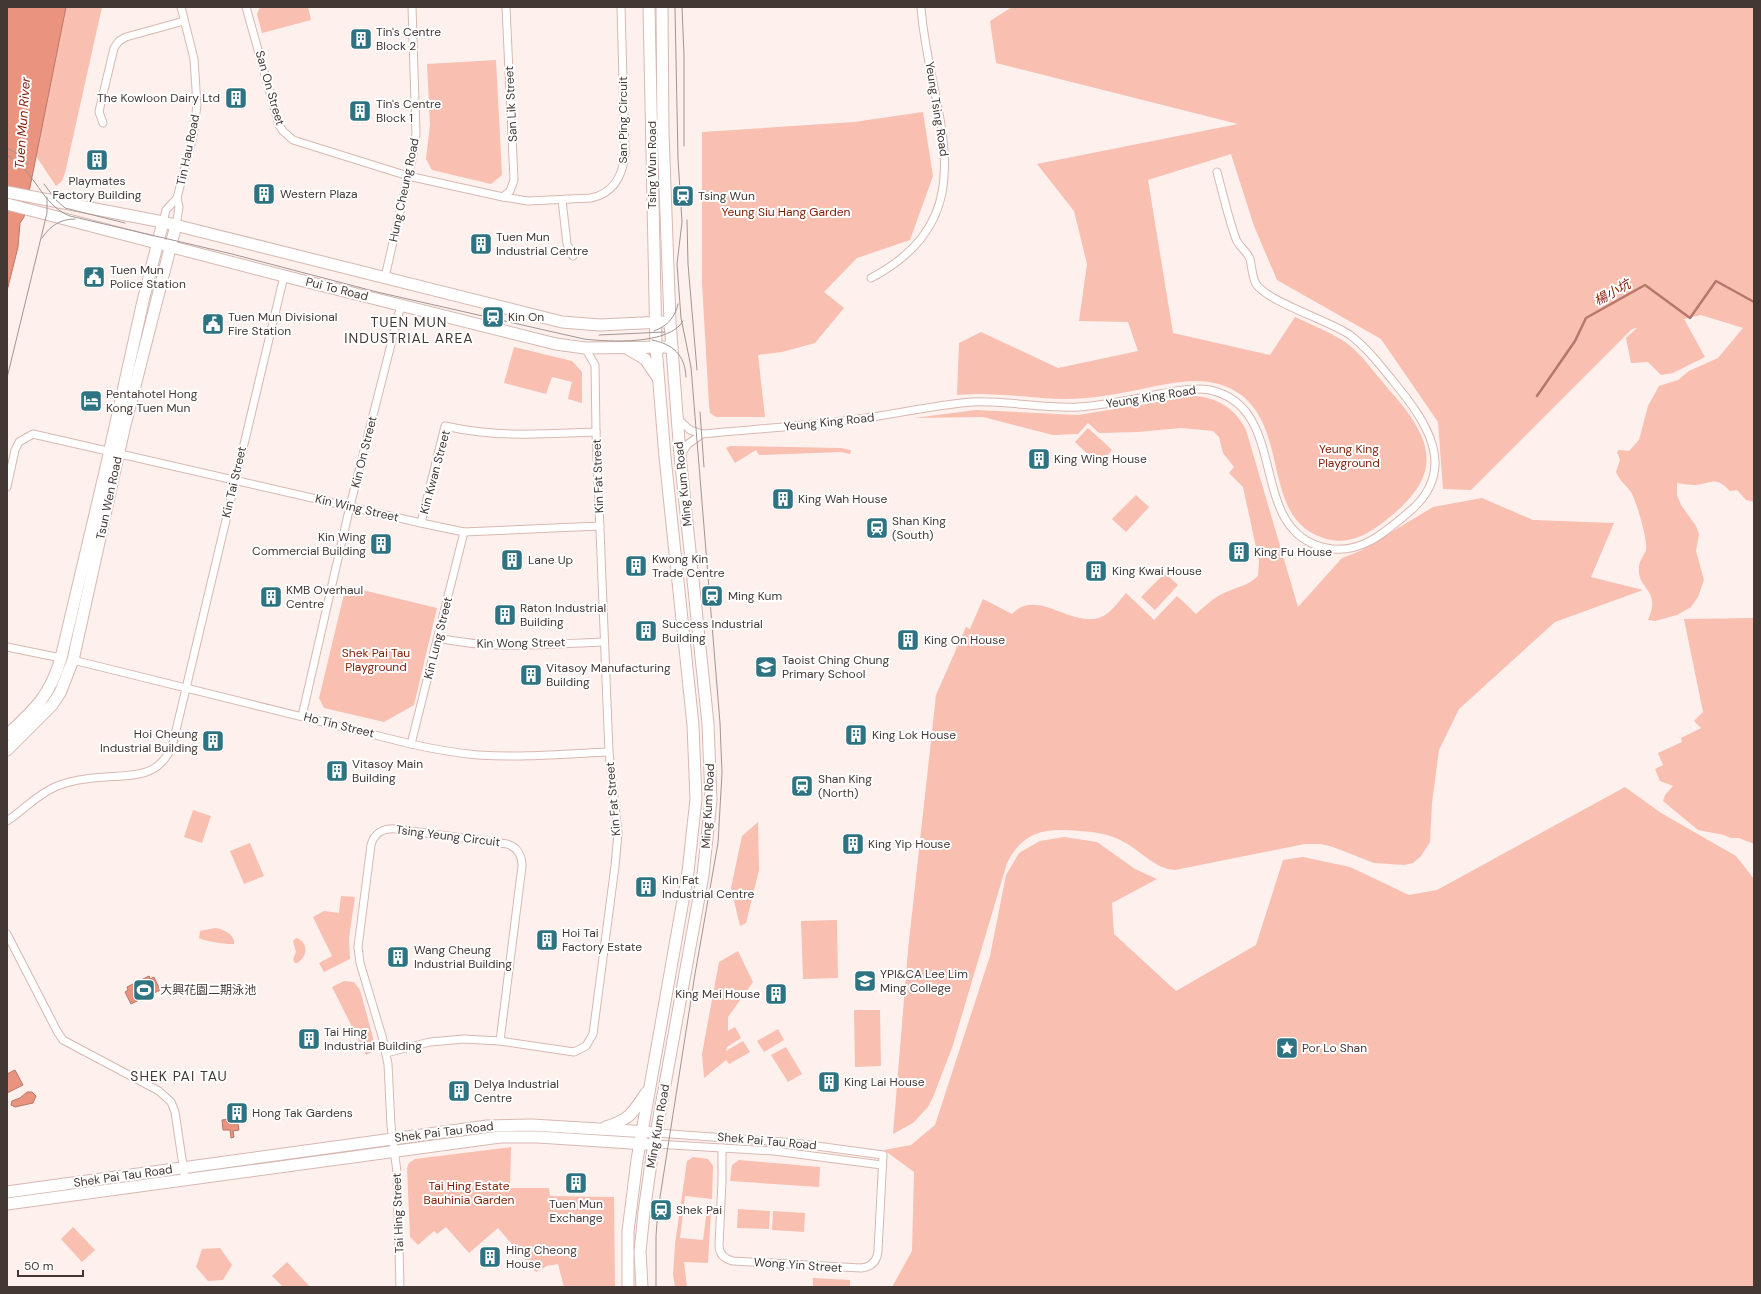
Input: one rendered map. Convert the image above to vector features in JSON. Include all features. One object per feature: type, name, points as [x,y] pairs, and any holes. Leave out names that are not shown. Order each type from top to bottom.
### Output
[{"type":"main road","name":"Tsing Wun Road","points":[[649,7],[652,111],[652,218],[656,322]]},
{"type":"main road","name":"Tsing Wun Road","points":[[662,7],[663,140],[670,322]]},
{"type":"main road","name":"Pui To Road","points":[[7,192],[176,225],[562,322],[600,325],[670,322]]},
{"type":"main road","name":"Pui To Road","points":[[7,204],[156,244],[556,344],[585,348],[672,347]]},
{"type":"main road","name":"Tsun Wen Road","points":[[7,750],[52,706],[60,693],[74,660],[156,244],[163,222]]},
{"type":"main road","name":"Tsun Wen Road","points":[[7,735],[43,698],[53,682],[61,658],[114,452],[176,225]]},
{"type":"main road","name":"Ming Kum Road","points":[[628,1287],[628,1231],[649,1087],[688,872],[696,792],[693,725],[665,457],[656,347],[656,322]]},
{"type":"main road","name":"Ming Kum Road","points":[[642,1287],[642,1232],[655,1144],[703,875],[711,800],[708,724],[676,417],[670,322]]},
{"type":"main road","points":[[627,348],[645,359],[659,378]]},
{"type":"main road","points":[[600,1129],[627,1119],[634,1111],[649,1087]]},
{"type":"main road","name":"Shek Pai Tau Road","points":[[7,1192],[503,1125],[657,1133]]},
{"type":"main road","name":"Shek Pai Tau Road","points":[[7,1204],[500,1137],[538,1137],[655,1144]]},
{"type":"street","name":"Tin Hau Road","points":[[176,225],[179,207],[177,198],[193,136],[197,105],[194,59],[181,7]]},
{"type":"street","name":"San On Street","points":[[246,7],[279,125],[287,136],[293,140],[408,176]]},
{"type":"street","name":"Hung Cheung Road","points":[[384,277],[415,144],[417,125],[412,7]]},
{"type":"street","name":"San Lik Street","points":[[503,197],[510,191],[514,180],[506,7]]},
{"type":"street","name":"San Ping Circuit","points":[[408,176],[528,201],[591,198],[604,194],[614,187],[622,172],[625,153],[621,7]]},
{"type":"street","name":"Yeung Tsing Road","points":[[871,278],[900,260],[916,243],[932,220],[944,187],[945,153],[921,7]]},
{"type":"street","points":[[103,123],[100,118],[100,107],[116,44],[126,37],[184,21]]},
{"type":"street","name":"Yeung King Road","points":[[702,434],[839,422],[944,405],[975,402],[1077,407],[1184,390],[1204,389],[1220,393],[1232,400],[1251,418],[1259,436],[1279,507],[1288,523],[1297,533],[1312,543],[1327,548],[1343,550],[1367,544],[1378,538],[1410,511],[1425,495],[1434,467],[1434,451],[1428,432],[1412,403],[1367,349],[1348,333],[1270,295],[1256,284],[1248,255],[1237,242],[1217,172]]},
{"type":"street","name":"Tin Hau Road","points":[[163,222],[166,210],[177,198]]},
{"type":"street","points":[[562,200],[567,244],[574,256]]},
{"type":"street","name":"Kin Tai Street","points":[[7,821],[37,797],[59,786],[87,779],[142,774],[156,768],[166,758],[171,748],[284,276]]},
{"type":"street","name":"Kin On Street","points":[[302,716],[350,506],[401,305]]},
{"type":"street","name":"Kin Fat Street","points":[[386,1053],[415,1045],[445,1040],[470,1039],[500,1041],[574,1052],[586,1046],[591,1038],[617,850],[618,833],[609,752],[596,432],[595,365],[585,348]]},
{"type":"street","points":[[676,417],[686,427],[702,434]]},
{"type":"street","name":"Kin Kwan Street","points":[[421,523],[446,426],[476,432],[514,435],[596,432]]},
{"type":"street","name":"Kin Wing Street","points":[[7,487],[15,450],[20,442],[33,434],[464,532],[600,526]]},
{"type":"street","points":[[680,455],[688,444],[702,434]]},
{"type":"street","name":"Kin Lung Street","points":[[412,744],[464,532]]},
{"type":"street","name":"Kin Wong Street","points":[[438,638],[492,646],[604,642]]},
{"type":"street","points":[[7,646],[61,658]]},
{"type":"street","name":"Ho Tin Street","points":[[74,660],[412,744],[448,751],[477,755],[512,756],[609,752]]},
{"type":"street","name":"Tsing Yeung Circuit","points":[[393,1139],[386,1053],[362,971],[358,947],[371,845],[376,835],[387,829],[507,844],[514,847],[520,854],[522,866],[500,1041]]},
{"type":"street","points":[[7,934],[63,1040],[159,1090],[171,1102],[175,1113],[185,1179]]},
{"type":"street","name":"Shek Pai Tau Road","points":[[657,1133],[796,1143],[883,1155]]},
{"type":"street","name":"Tai Hing Street","points":[[393,1139],[397,1172],[400,1287]]},
{"type":"street","name":"Shek Pai Tau Road","points":[[655,1144],[804,1154],[882,1165]]},
{"type":"street","name":"Wong Yin Street","points":[[722,1148],[719,1249],[722,1256],[733,1261],[861,1268],[875,1262],[878,1251],[883,1155]]},
{"type":"green space","points":[[66,7],[102,7],[65,173],[62,181],[56,186],[36,156]]},
{"type":"green space","points":[[260,7],[308,7],[311,20],[262,33],[257,14]]},
{"type":"green space","name":"Yeung King Playground","points":[[1012,7],[1754,7],[1754,502],[1746,500],[1737,490],[1730,491],[1721,483],[1717,482],[1696,485],[1677,483],[1677,495],[1681,505],[1696,526],[1699,534],[1696,551],[1704,580],[1698,597],[1691,607],[1677,615],[1655,621],[1648,620],[1652,610],[1651,595],[1639,575],[1640,563],[1646,550],[1645,538],[1633,496],[1616,472],[1620,460],[1617,452],[1619,450],[1629,451],[1639,440],[1648,406],[1659,386],[1678,380],[1689,371],[1718,358],[1743,328],[1701,315],[1684,319],[1705,357],[1673,373],[1661,375],[1648,362],[1631,363],[1626,338],[1637,328],[1632,329],[1471,490],[1443,489],[1438,422],[1381,339],[1277,280],[1254,226],[1231,154],[1148,180],[1173,333],[1270,355],[1295,317],[1336,337],[1353,348],[1406,410],[1424,442],[1426,466],[1423,477],[1418,488],[1391,516],[1374,529],[1356,538],[1336,541],[1325,539],[1314,534],[1297,520],[1286,502],[1267,434],[1258,413],[1242,396],[1212,382],[1180,382],[1079,399],[1053,399],[985,394],[957,395],[959,343],[981,332],[1058,368],[1138,351],[1128,322],[1079,321],[1087,264],[1074,211],[1037,164],[1238,124],[996,63],[990,21]]},
{"type":"green space","points":[[496,60],[502,175],[491,184],[432,170],[426,159],[430,125],[427,64]]},
{"type":"green space","name":"Yeung Siu Hang Garden","points":[[923,112],[933,176],[910,240],[857,258],[824,292],[844,308],[815,343],[782,352],[758,355],[765,417],[716,417],[710,413],[702,283],[702,132],[854,122]]},
{"type":"green space","points":[[514,347],[572,361],[582,372],[582,403],[568,399],[572,382],[552,377],[546,394],[504,383]]},
{"type":"green space","points":[[1193,396],[1217,401],[1224,405],[1242,422],[1246,430],[1298,607],[1342,558],[1360,551],[1433,507],[1482,498],[1533,520],[1614,523],[1591,577],[1643,590],[1555,622],[1459,709],[1439,750],[1432,803],[1430,842],[1421,856],[1413,863],[1404,865],[1374,863],[1333,847],[1321,844],[1305,844],[1175,870],[1161,866],[1148,859],[1124,842],[1102,834],[1086,831],[1057,830],[1046,831],[1029,838],[1021,844],[1007,863],[953,1045],[933,1097],[928,1107],[913,1123],[893,1134],[908,950],[936,695],[966,627],[970,629],[983,599],[1012,614],[1022,607],[1032,605],[1044,606],[1078,618],[1090,619],[1101,617],[1108,613],[1126,593],[1154,620],[1177,596],[1196,614],[1209,602],[1220,595],[1246,584],[1258,576],[1259,561],[1243,487],[1229,473],[1234,467],[1223,453],[1219,437],[1213,431],[1181,428],[1138,432],[1099,433],[1088,423],[1078,434],[1053,435],[983,417],[914,418],[976,410],[1078,415]]},
{"type":"green space","points":[[1088,428],[1112,450],[1099,465],[1075,442]]},
{"type":"green space","points":[[730,446],[841,448],[851,450],[850,454],[841,452],[759,455],[756,450],[735,463],[726,448]]},
{"type":"green space","points":[[1136,495],[1149,507],[1126,532],[1112,519]]},
{"type":"green space","points":[[1165,573],[1178,585],[1155,610],[1141,597]]},
{"type":"green space","name":"Shek Pai Tau Playground","points":[[346,586],[437,608],[414,705],[384,722],[324,708],[319,698]]},
{"type":"green space","points":[[1754,618],[1754,844],[1739,838],[1731,838],[1724,835],[1698,830],[1663,801],[1665,795],[1673,786],[1660,781],[1655,769],[1663,765],[1658,753],[1682,742],[1681,738],[1701,728],[1694,721],[1703,712],[1684,619]]},
{"type":"green space","points":[[1625,787],[1661,813],[1736,856],[1754,879],[1754,1287],[892,1287],[912,1251],[914,1172],[884,1150],[911,1145],[935,1125],[990,956],[1006,875],[1019,853],[1040,841],[1064,837],[1097,842],[1135,869],[1157,879],[1112,903],[1114,934],[1176,991],[1256,945],[1283,860],[1303,857],[1350,867],[1409,895],[1437,890]]},
{"type":"green space","points":[[193,810],[211,816],[202,843],[184,837]]},
{"type":"green space","points":[[758,822],[759,870],[746,923],[740,926],[731,888],[742,836]]},
{"type":"green space","points":[[250,843],[264,876],[244,884],[230,851]]},
{"type":"green space","points":[[341,896],[355,897],[349,938],[350,959],[324,972],[319,963],[332,956],[313,917],[324,911],[339,913]]},
{"type":"green space","points":[[837,920],[838,978],[803,979],[801,921]]},
{"type":"green space","points":[[215,928],[225,931],[231,935],[234,940],[234,944],[199,938],[200,931]]},
{"type":"green space","points":[[296,938],[303,943],[306,950],[301,960],[295,963],[293,959],[296,952],[293,941]]},
{"type":"green space","points":[[738,951],[753,982],[728,1017],[728,1031],[735,1027],[741,1038],[727,1047],[726,1051],[743,1041],[750,1052],[729,1064],[726,1060],[704,1078],[702,1054],[719,962]]},
{"type":"green space","points":[[344,981],[354,982],[360,990],[375,1045],[374,1051],[366,1055],[332,987]]},
{"type":"green space","points":[[854,1010],[880,1010],[881,1066],[855,1067]]},
{"type":"green space","points":[[778,1029],[784,1040],[764,1052],[757,1041]]},
{"type":"green space","points":[[786,1047],[802,1074],[788,1082],[771,1055]]},
{"type":"green space","name":"Tai Hing Estate Bauhinia Garden","points":[[511,1147],[510,1188],[549,1188],[550,1196],[614,1197],[615,1287],[564,1287],[558,1264],[547,1266],[536,1272],[498,1228],[469,1253],[446,1227],[437,1234],[434,1231],[418,1245],[410,1237],[407,1168],[409,1163],[415,1159]]},
{"type":"green space","points":[[693,1157],[708,1159],[713,1166],[712,1199],[685,1196],[680,1238],[703,1240],[707,1210],[711,1210],[708,1263],[684,1262],[687,1287],[675,1287],[673,1275],[675,1244],[687,1161]]},
{"type":"green space","points":[[739,1160],[820,1167],[819,1187],[730,1181],[732,1165]]},
{"type":"green space","points":[[738,1209],[770,1211],[769,1229],[737,1228]]},
{"type":"green space","points":[[773,1211],[805,1213],[804,1232],[772,1230]]},
{"type":"green space","points":[[73,1227],[95,1250],[82,1262],[61,1239]]},
{"type":"green space","points":[[220,1248],[232,1265],[223,1280],[208,1281],[196,1267],[202,1249]]},
{"type":"green space","points":[[287,1262],[310,1287],[283,1287],[272,1276]]},
{"type":"green space","points":[[813,1278],[850,1280],[850,1287],[813,1287]]},
{"type":"water","name":"Tuen Mun River","points":[[7,7],[66,7],[24,217],[20,223],[18,247],[7,291]]},
{"type":"water","name":"大興花園二期泳池","points":[[149,976],[150,979],[154,977],[160,990],[131,1004],[125,992],[128,990],[127,987]]},
{"type":"water","points":[[15,1070],[23,1085],[7,1093],[7,1074]]},
{"type":"water","points":[[27,1092],[32,1092],[36,1096],[33,1103],[15,1107],[11,1105],[12,1101],[20,1098]]},
{"type":"water","points":[[237,1118],[239,1130],[233,1131],[234,1137],[231,1138],[230,1130],[223,1130],[222,1120]]},
{"type":"waterway","name":"楊小坑","points":[[1537,396],[1575,341],[1586,318],[1645,285],[1690,318],[1716,281],[1754,302]]},
{"type":"tram line","points":[[656,1287],[656,1236],[658,1210],[695,974],[718,843],[722,773],[720,723],[691,367],[681,318],[677,264],[682,222],[678,159],[675,7]]},
{"type":"tram line","points":[[682,7],[684,55],[684,146]]},
{"type":"tram line","points":[[7,148],[28,163]]},
{"type":"tram line","points":[[7,155],[25,170],[52,204],[60,211],[70,216],[232,254],[377,292],[584,339],[623,341],[653,338],[676,329],[683,321]]},
{"type":"tram line","points":[[44,184],[55,199],[65,208],[125,223]]},
{"type":"tram line","points":[[7,378],[47,213],[47,197]]},
{"type":"tram line","points":[[42,238],[48,230],[56,224],[65,220],[75,219]]},
{"type":"tram line","points":[[687,220],[688,264],[697,370]]},
{"type":"tram line","points":[[654,331],[663,327],[670,321],[677,309],[678,304]]},
{"type":"tram line","points":[[599,335],[665,332]]},
{"type":"tram line","points":[[652,340],[666,344],[676,352],[683,362],[686,377]]},
{"type":"tram line","points":[[700,412],[704,467]]},
{"type":"place","name":"Tin's Centre Block 2","points":[[361,39]]},
{"type":"place","name":"The Kowloon Dairy Ltd","points":[[236,98]]},
{"type":"place","name":"Tin's Centre Block 1","points":[[360,111]]},
{"type":"place","name":"Playmates Factory Building","points":[[97,160]]},
{"type":"place","name":"Western Plaza","points":[[264,194]]},
{"type":"place","name":"Tsing Wun","points":[[683,196]]},
{"type":"place","name":"Tuen Mun Industrial Centre","points":[[481,244]]},
{"type":"place","name":"Tuen Mun Police Station","points":[[94,277]]},
{"type":"place","name":"Kin On","points":[[493,317]]},
{"type":"place","name":"Tuen Mun Divisional Fire Station","points":[[213,324]]},
{"type":"place","name":"Pentahotel Hong Kong Tuen Mun","points":[[91,401]]},
{"type":"place","name":"King Wing House","points":[[1039,459]]},
{"type":"place","name":"King Wah House","points":[[783,499]]},
{"type":"place","name":"Shan King (South)","points":[[877,528]]},
{"type":"place","name":"Kin Wing Commercial Building","points":[[381,544]]},
{"type":"place","name":"King Fu House","points":[[1239,552]]},
{"type":"place","name":"Lane Up","points":[[512,560]]},
{"type":"place","name":"Kwong Kin Trade Centre","points":[[636,566]]},
{"type":"place","name":"King Kwai House","points":[[1096,571]]},
{"type":"place","name":"Ming Kum","points":[[712,596]]},
{"type":"place","name":"KMB Overhaul Centre","points":[[271,597]]},
{"type":"place","name":"Raton Industrial Building","points":[[505,615]]},
{"type":"place","name":"Success Industrial Building","points":[[646,631]]},
{"type":"place","name":"King On House","points":[[908,640]]},
{"type":"place","name":"Taoist Ching Chung Primary School","points":[[766,667]]},
{"type":"place","name":"Vitasoy Manufacturing Building","points":[[531,675]]},
{"type":"place","name":"King Lok House","points":[[856,735]]},
{"type":"place","name":"Hoi Cheung Industrial Building","points":[[213,741]]},
{"type":"place","name":"Vitasoy Main Building","points":[[337,771]]},
{"type":"place","name":"Shan King (North)","points":[[802,786]]},
{"type":"place","name":"King Yip House","points":[[853,844]]},
{"type":"place","name":"Kin Fat Industrial Centre","points":[[646,887]]},
{"type":"place","name":"Hoi Tai Factory Estate","points":[[547,940]]},
{"type":"place","name":"Wang Cheung Industrial Building","points":[[398,957]]},
{"type":"place","name":"YPI&CA Lee Lim Ming College","points":[[865,981]]},
{"type":"place","name":"大興花園二期泳池","points":[[144,990]]},
{"type":"place","name":"King Mei House","points":[[776,994]]},
{"type":"place","name":"Tai Hing Industrial Building","points":[[309,1039]]},
{"type":"place","name":"Por Lo Shan","points":[[1287,1048]]},
{"type":"place","name":"King Lai House","points":[[829,1082]]},
{"type":"place","name":"Delya Industrial Centre","points":[[459,1091]]},
{"type":"place","name":"Hong Tak Gardens","points":[[237,1113]]},
{"type":"place","name":"Tuen Mun Exchange","points":[[576,1183]]},
{"type":"place","name":"Shek Pai","points":[[661,1210]]},
{"type":"place","name":"Hing Cheong House","points":[[490,1257]]},
{"type":"district","name":"TUEN MUN INDUSTRIAL AREA","points":[[409,330]]},
{"type":"district","name":"SHEK PAI TAU","points":[[179,1076]]}]
